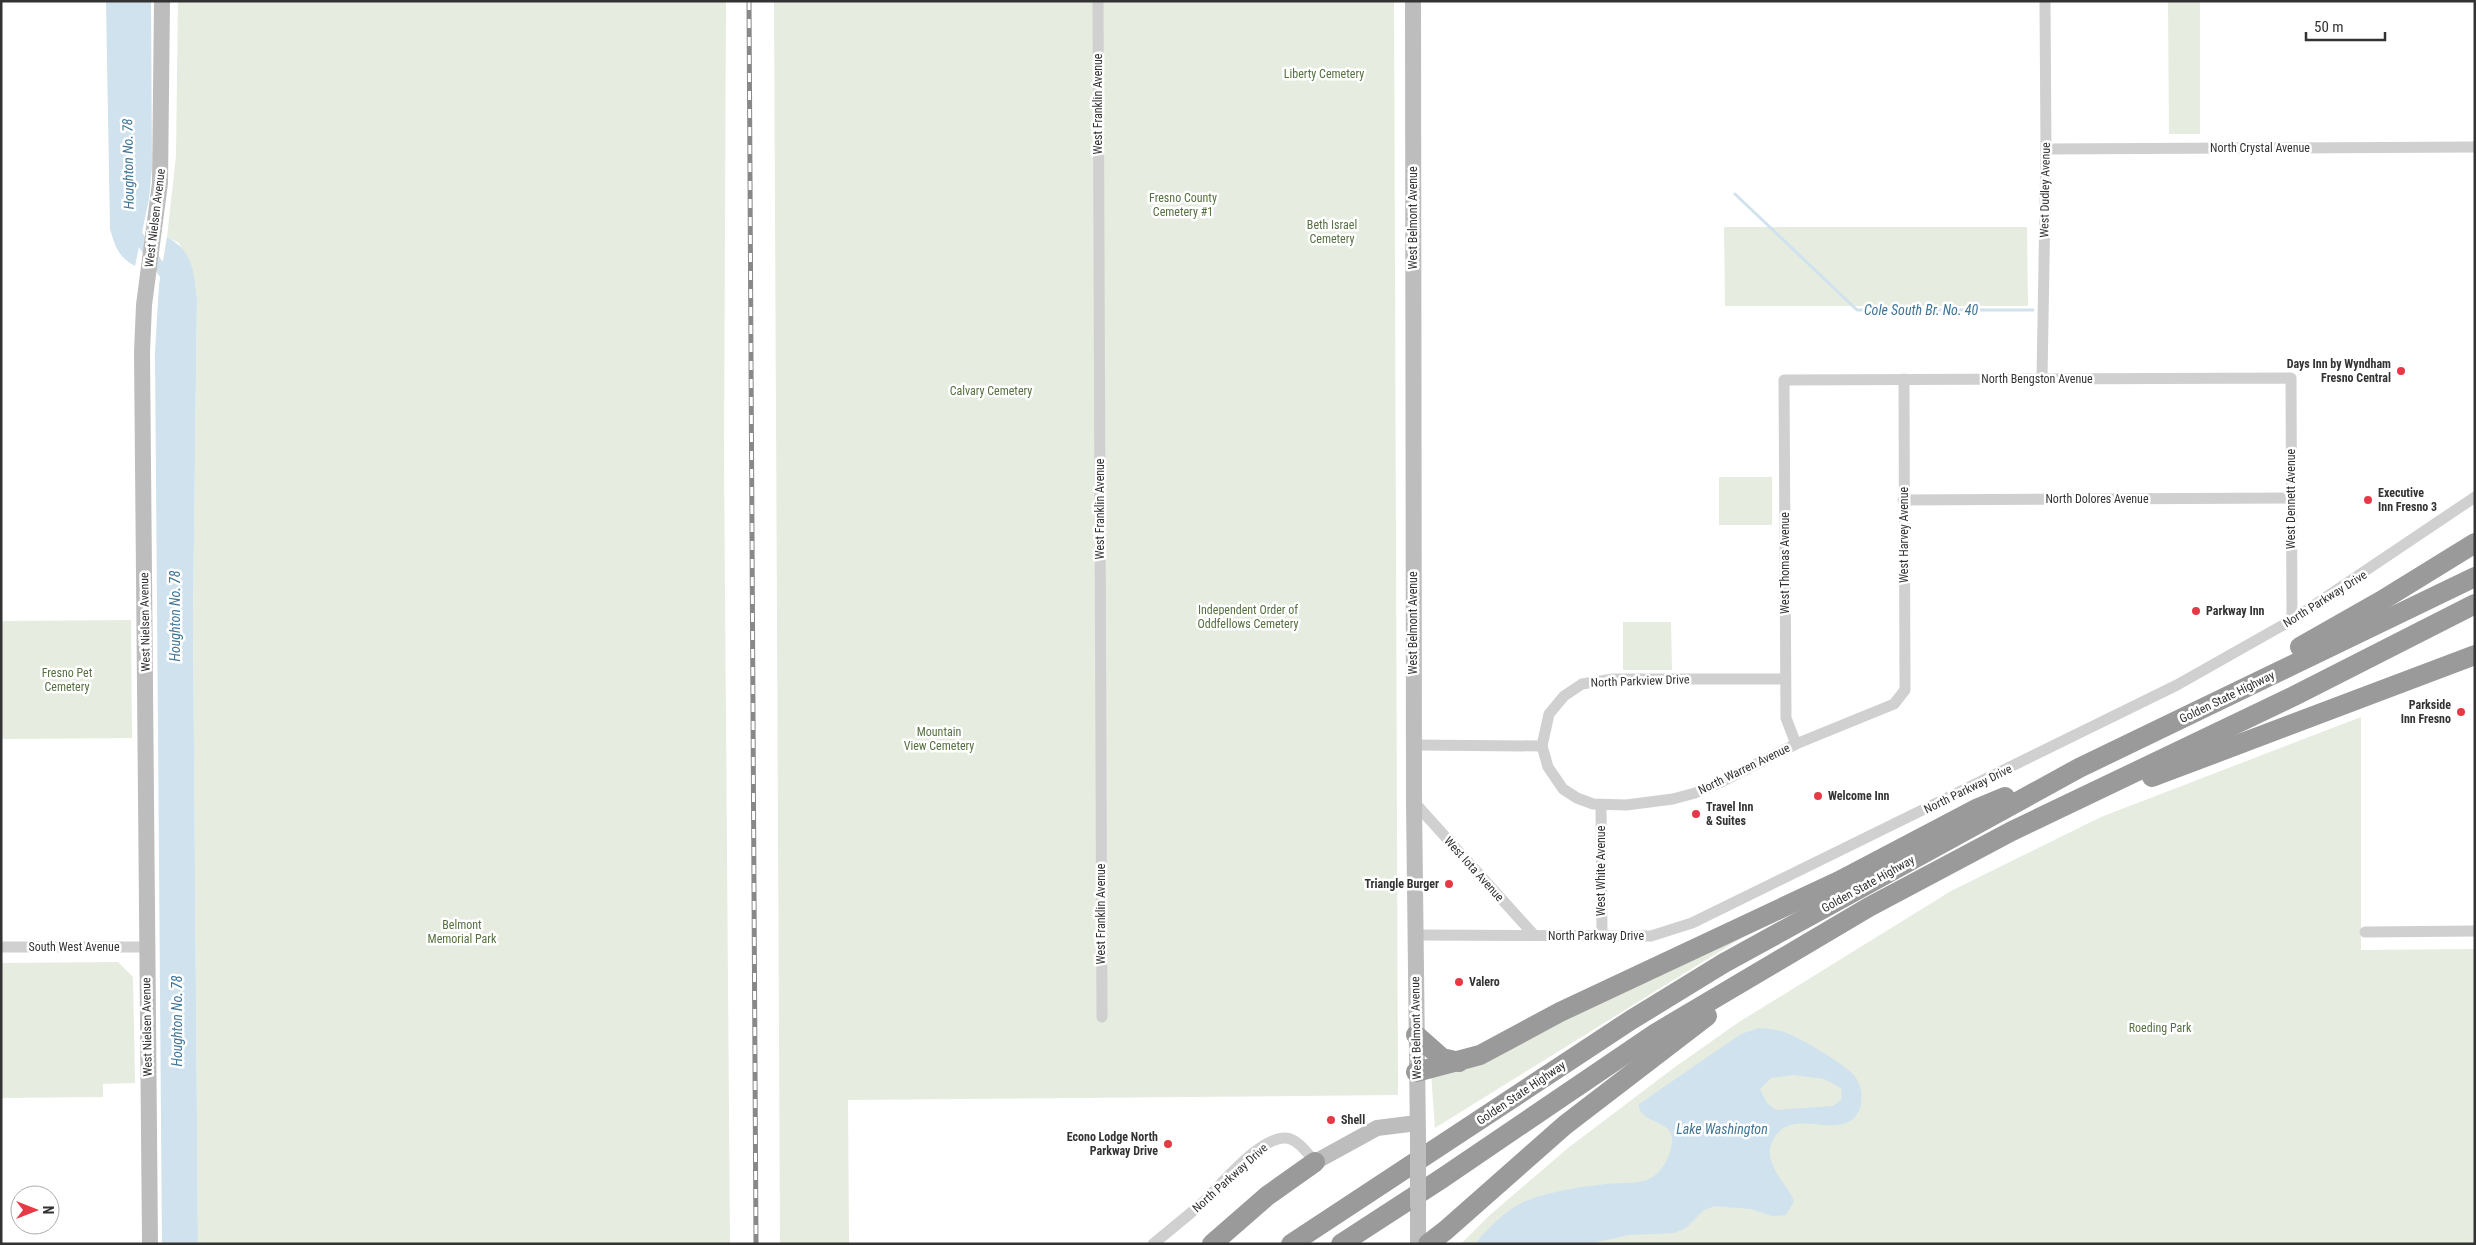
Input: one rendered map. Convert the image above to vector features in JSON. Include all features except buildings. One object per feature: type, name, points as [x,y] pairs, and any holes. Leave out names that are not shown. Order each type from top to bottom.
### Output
[{"type":"highway","points":[[2244,689],[2261,667],[2339,626],[2475,543]]},
{"type":"highway","name":"Golden State Highway","points":[[1291,1244],[1631,1020],[1724,963],[2079,768],[2475,576]]},
{"type":"highway","name":"Golden State Highway","points":[[1341,1244],[1441,1179],[1656,1033],[1869,907],[2012,831],[2294,696],[2475,604]]},
{"type":"highway","points":[[2012,831],[2475,655]]},
{"type":"highway","points":[[1416,1072],[1460,1062],[1480,1055],[1560,1012],[1839,881],[1976,809],[2079,768]]},
{"type":"highway","points":[[1428,1244],[1564,1125],[1665,1046],[1737,996],[1781,958]]},
{"type":"highway","points":[[1416,1035],[1442,1058],[1460,1062]]},
{"type":"highway","points":[[1212,1244],[1266,1196],[1315,1162]]},
{"type":"main road","name":"West Nielsen Avenue","points":[[150,1244],[142,352],[162,140],[162,1]]},
{"type":"main road","name":"West Belmont Avenue","points":[[1414,1],[1414,802],[1418,1244]]},
{"type":"main road","points":[[1315,1162],[1377,1128],[1418,1131]]},
{"type":"street","name":"West Franklin Avenue","points":[[1098,1],[1102,1018]]},
{"type":"street","name":"West Dudley Avenue","points":[[2042,378],[2046,148],[2045,1]]},
{"type":"street","name":"North Crystal Avenue","points":[[2046,148],[2475,147]]},
{"type":"street","name":"North Bengston Avenue","points":[[1784,380],[2290,378]]},
{"type":"street","name":"West Dennett Avenue","points":[[2290,378],[2292,620]]},
{"type":"street","name":"West Harvey Avenue","points":[[1904,379],[1905,690]]},
{"type":"street","name":"West Thomas Avenue","points":[[1784,380],[1786,718],[1796,744]]},
{"type":"street","name":"North Parkway Drive","points":[[1415,936],[1651,936],[1692,924],[2176,685],[2292,620],[2351,583],[2475,497]]},
{"type":"street","name":"North Dolores Avenue","points":[[1903,500],[2291,498]]},
{"type":"street","name":"North Parkview Drive","points":[[1542,746],[1544,727],[1554,705],[1574,688],[1591,681],[1785,679]]},
{"type":"street","name":"North Warren Avenue","points":[[1542,746],[1548,767],[1564,789],[1584,802],[1601,806],[1650,802],[1695,793],[1796,744],[1894,704],[1905,690]]},
{"type":"street","points":[[1414,746],[1542,746]]},
{"type":"street","name":"West Iota Avenue","points":[[1414,802],[1534,935]]},
{"type":"street","name":"West White Avenue","points":[[1601,806],[1602,936]]},
{"type":"street","points":[[2365,932],[2475,931]]},
{"type":"street","name":"South West Avenue","points":[[1,946],[146,947]]},
{"type":"street","name":"North Parkway Drive","points":[[1153,1244],[1200,1205],[1254,1153],[1273,1140],[1290,1139],[1315,1162]]},
{"type":"green space","name":"Belmont Memorial Park","points":[[178,1],[726,1],[724,460],[730,1244],[198,1244],[193,620],[197,299],[195,282],[179,243],[167,237],[176,156]]},
{"type":"green space","points":[[774,1],[1394,1],[1398,1095],[848,1100],[849,1244],[780,1244]]},
{"type":"green space","points":[[2168,1],[2200,1],[2200,134],[2169,134]]},
{"type":"green space","points":[[1724,227],[2027,227],[2028,306],[1725,306]]},
{"type":"green space","points":[[1719,477],[1772,477],[1772,525],[1719,525]]},
{"type":"green space","name":"Fresno Pet Cemetery","points":[[131,620],[132,738],[1,739],[1,621]]},
{"type":"green space","points":[[1623,622],[1671,622],[1672,670],[1623,670]]},
{"type":"green space","name":"Roeding Park","points":[[2361,717],[2361,950],[2475,949],[2475,1244],[1461,1244],[1491,1214],[1568,1148],[1675,1067],[1739,1022],[1951,891],[2101,817]]},
{"type":"green space","points":[[1746,935],[1435,1128],[1431,1073]]},
{"type":"green space","points":[[118,962],[133,977],[135,1083],[103,1084],[103,1097],[1,1098],[1,963]]},
{"type":"water","points":[[106,1],[151,1],[152,168],[149,199],[135,266],[121,255],[110,229]]},
{"type":"water","points":[[167,237],[182,249],[191,263],[197,299],[193,620],[198,1244],[162,1244],[155,352],[159,285]]},
{"type":"water","name":"Lake Washington","points":[[1759,1028],[1781,1031],[1798,1038],[1839,1063],[1853,1074],[1861,1091],[1860,1109],[1853,1119],[1844,1124],[1789,1125],[1780,1130],[1773,1140],[1770,1148],[1770,1157],[1776,1172],[1794,1201],[1786,1215],[1772,1216],[1751,1209],[1715,1206],[1704,1210],[1686,1228],[1674,1233],[1629,1235],[1588,1244],[1475,1244],[1499,1219],[1513,1208],[1528,1200],[1576,1188],[1611,1183],[1641,1182],[1655,1175],[1670,1153],[1671,1135],[1663,1125],[1644,1115],[1640,1111],[1639,1104],[1741,1034]],"holes":[[[1794,1075],[1824,1079],[1841,1088],[1842,1099],[1833,1106],[1776,1110],[1767,1103],[1760,1089],[1771,1078]]]},
{"type":"waterway","name":"Cole South Br. No. 40","points":[[1735,194],[1857,310],[2033,310]]},
{"type":"waterway","name":"Houghton No. 78","points":[[132,228],[169,280]]},
{"type":"railway","points":[[749,1],[756,1244]]},
{"type":"place","name":"Days Inn by Wyndham Fresno Central","points":[[2401,371]]},
{"type":"place","name":"Executive Inn Fresno 3","points":[[2368,500]]},
{"type":"place","name":"Parkway Inn","points":[[2196,611]]},
{"type":"place","name":"Parkside Inn Fresno","points":[[2461,712]]},
{"type":"place","name":"Welcome Inn","points":[[1818,796]]},
{"type":"place","name":"Travel Inn & Suites","points":[[1696,814]]},
{"type":"place","name":"Triangle Burger","points":[[1449,884]]},
{"type":"place","name":"Valero","points":[[1459,982]]},
{"type":"place","name":"Shell","points":[[1331,1120]]},
{"type":"place","name":"Econo Lodge North Parkway Drive","points":[[1168,1144]]},
{"type":"park label","name":"Liberty Cemetery","points":[[1324,74]]},
{"type":"park label","name":"Fresno County Cemetery #1","points":[[1183,205]]},
{"type":"park label","name":"Beth Israel Cemetery","points":[[1332,232]]},
{"type":"park label","name":"Calvary Cemetery","points":[[991,391]]},
{"type":"park label","name":"Independent Order of Oddfellows Cemetery","points":[[1248,617]]},
{"type":"park label","name":"Mountain View Cemetery","points":[[939,739]]}]
